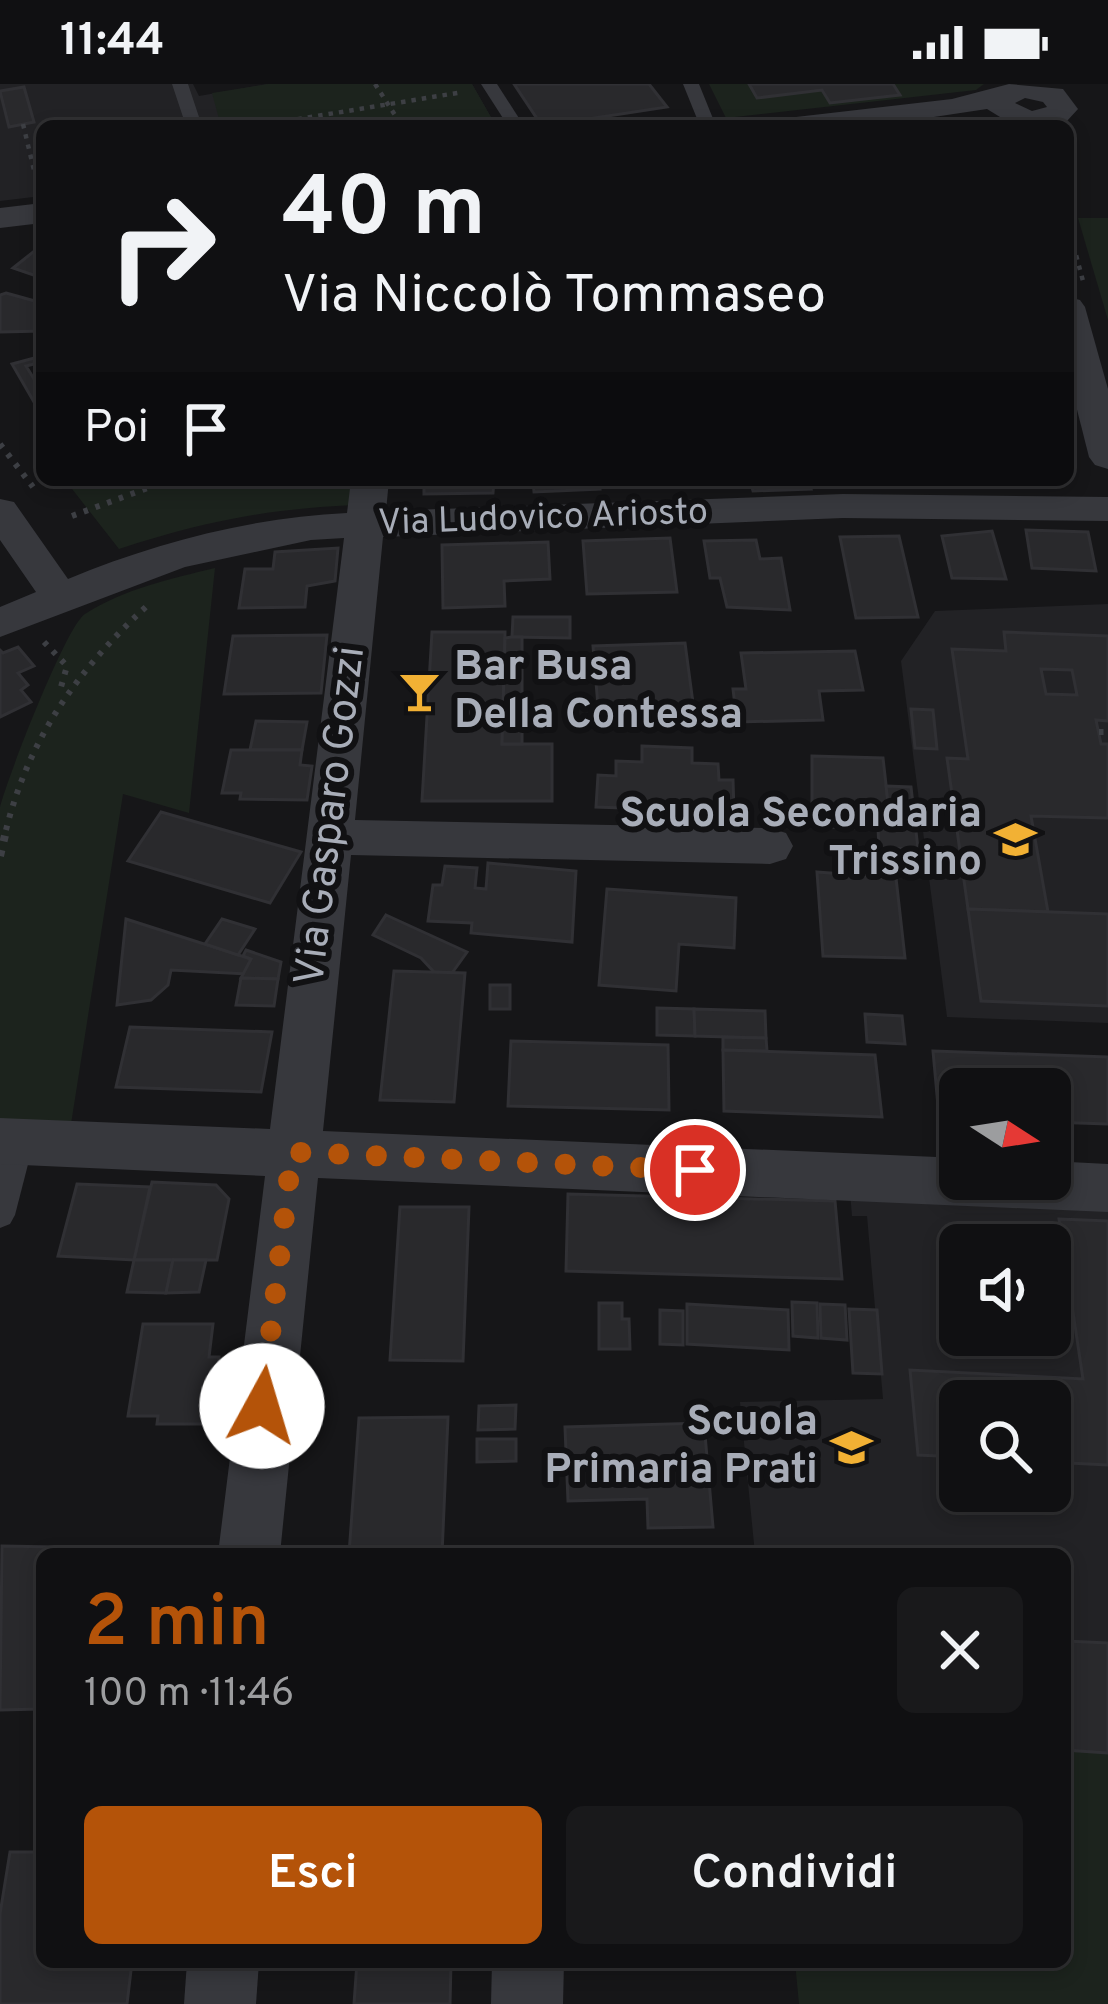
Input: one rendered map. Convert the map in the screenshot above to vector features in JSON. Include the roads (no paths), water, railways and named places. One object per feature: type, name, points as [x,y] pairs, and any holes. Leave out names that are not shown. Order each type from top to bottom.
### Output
[{"type":"street","points":[[848,120],[1023,105]]},
{"type":"street","points":[[0,218],[36,207]]},
{"type":"street","points":[[1074,330],[1108,457]]},
{"type":"street","name":"Via Ludovico Ariosto","points":[[15,626],[60,597],[178,555],[311,526],[368,502],[839,493],[1108,509]]},
{"type":"street","name":"Via Gasparo Gozzi","points":[[249,1548],[368,502]]},
{"type":"street","points":[[0,511],[60,597]]},
{"type":"street","points":[[329,837],[770,846]]},
{"type":"street","points":[[10,1141],[1108,1188]]},
{"type":"street","points":[[220,2004],[223,1968]]},
{"type":"street","points":[[527,2004],[528,1968]]},
{"type":"lane","points":[[180,84],[192,120]]},
{"type":"lane","points":[[489,84],[512,120]]},
{"type":"lane","points":[[691,84],[706,120]]},
{"type":"lane","points":[[0,1215],[10,1141]]},
{"type":"place","name":"Bar Busa Della Contessa","points":[[420,692]]},
{"type":"place","name":"Scuola Secondaria Trissino","points":[[1016,839]]},
{"type":"place","name":"Scuola Primaria Prati","points":[[852,1447]]}]
